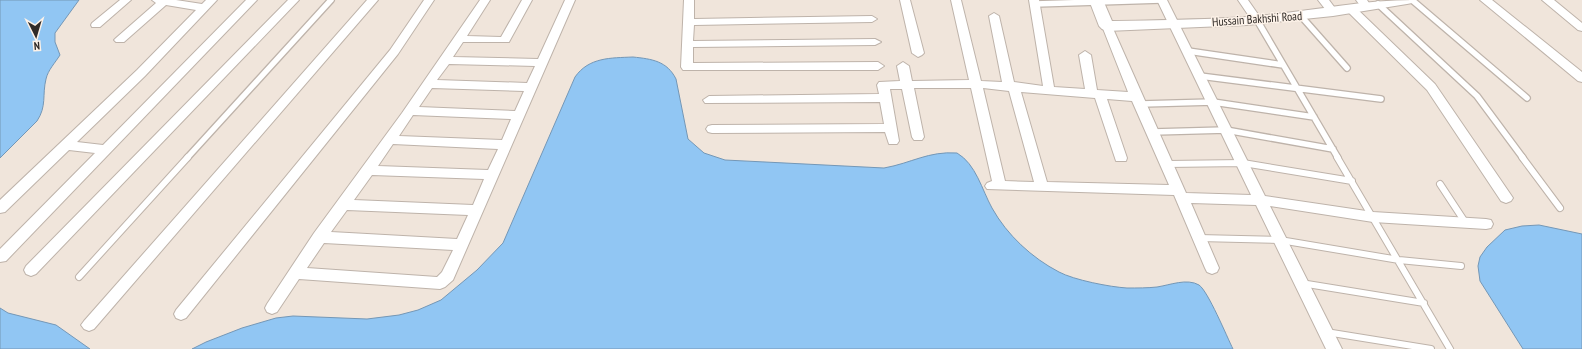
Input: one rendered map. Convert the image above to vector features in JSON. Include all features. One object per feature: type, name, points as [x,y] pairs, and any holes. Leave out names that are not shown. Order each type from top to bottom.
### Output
[{"type":"street","points":[[96,25],[126,0]]},
{"type":"street","points":[[120,40],[162,0],[208,4]]},
{"type":"street","points":[[1,257],[252,0]]},
{"type":"street","points":[[31,270],[294,0]]},
{"type":"street","points":[[89,325],[373,0]]},
{"type":"street","points":[[181,314],[394,52],[429,0]]},
{"type":"street","points":[[272,308],[319,237],[446,60],[484,0]]},
{"type":"street","points":[[460,39],[505,40],[527,0]]},
{"type":"street","points":[[295,273],[440,283],[448,276],[494,175],[570,0]]},
{"type":"street","points":[[689,0],[686,68],[878,66]]},
{"type":"street","points":[[905,0],[918,53]]},
{"type":"street","points":[[956,0],[976,84],[995,186],[1180,194],[1261,200],[1373,217],[1486,224]]},
{"type":"street","points":[[1162,0],[1175,23],[1334,349]]},
{"type":"street","points":[[1243,0],[1257,20]]},
{"type":"street","points":[[1323,0],[1333,12]]},
{"type":"street","name":"Hussain Bakhshi Road","points":[[1107,26],[1257,20],[1333,12],[1364,5],[1407,0]]},
{"type":"street","points":[[1485,0],[1582,78]]},
{"type":"street","points":[[1547,0],[1582,28]]},
{"type":"street","points":[[1096,1],[1212,268]]},
{"type":"street","points":[[1034,2],[1049,89]]},
{"type":"street","points":[[0,208],[141,73],[208,4]]},
{"type":"street","points":[[1364,5],[1431,87],[1506,198]]},
{"type":"street","points":[[994,16],[1012,86],[1042,187]]},
{"type":"street","points":[[688,22],[872,19]]},
{"type":"street","points":[[687,44],[875,42]]},
{"type":"street","points":[[1085,55],[1095,93],[1121,158]]},
{"type":"street","points":[[446,60],[542,63]]},
{"type":"street","points":[[903,66],[918,137]]},
{"type":"street","points":[[428,84],[532,87]]},
{"type":"street","points":[[893,141],[884,85],[976,84],[1012,86],[1095,93],[1138,100]]},
{"type":"street","points":[[709,100],[886,98]]},
{"type":"street","points":[[410,111],[520,115]]},
{"type":"street","points":[[712,129],[891,128]]},
{"type":"street","points":[[389,140],[507,145]]},
{"type":"street","points":[[66,145],[106,150]]},
{"type":"street","points":[[368,170],[494,175]]},
{"type":"street","points":[[342,205],[478,210]]},
{"type":"street","points":[[319,237],[462,245]]},
{"type":"lane","points":[[79,276],[331,0]]},
{"type":"lane","points":[[1034,2],[1162,0]]},
{"type":"lane","points":[[1412,0],[1527,98]]},
{"type":"lane","points":[[1364,5],[1477,96],[1560,208]]},
{"type":"lane","points":[[1302,16],[1347,68]]},
{"type":"lane","points":[[1257,20],[1450,349]]},
{"type":"lane","points":[[1188,51],[1283,65]]},
{"type":"lane","points":[[1200,76],[1298,90],[1381,99]]},
{"type":"lane","points":[[1138,100],[1213,102],[1314,117]]},
{"type":"lane","points":[[1153,132],[1226,130],[1333,149]]},
{"type":"lane","points":[[1167,164],[1243,163],[1352,181]]},
{"type":"lane","points":[[1440,184],[1465,222]]},
{"type":"lane","points":[[1199,238],[1280,240],[1399,260],[1461,266]]},
{"type":"lane","points":[[1301,283],[1424,303]]},
{"type":"lane","points":[[1325,331],[1431,349]]},
{"type":"water","points":[[0,0],[79,0],[55,33],[55,42],[60,55],[47,76],[40,116],[37,121],[0,158]]},
{"type":"water","points":[[633,57],[653,60],[668,68],[676,79],[688,139],[704,153],[725,160],[884,168],[937,154],[957,153],[964,158],[974,170],[998,218],[1021,245],[1039,260],[1066,275],[1092,283],[1111,286],[1150,288],[1184,282],[1199,285],[1212,305],[1233,349],[192,349],[242,328],[276,318],[293,316],[367,319],[399,315],[418,310],[441,300],[477,270],[503,243],[575,77],[581,70],[594,62],[609,58]]},
{"type":"water","points":[[1539,225],[1582,234],[1582,349],[1523,349],[1480,281],[1478,266],[1480,257],[1487,247],[1505,230],[1522,226]]},
{"type":"water","points":[[0,308],[8,313],[56,325],[90,349],[0,349]]}]
